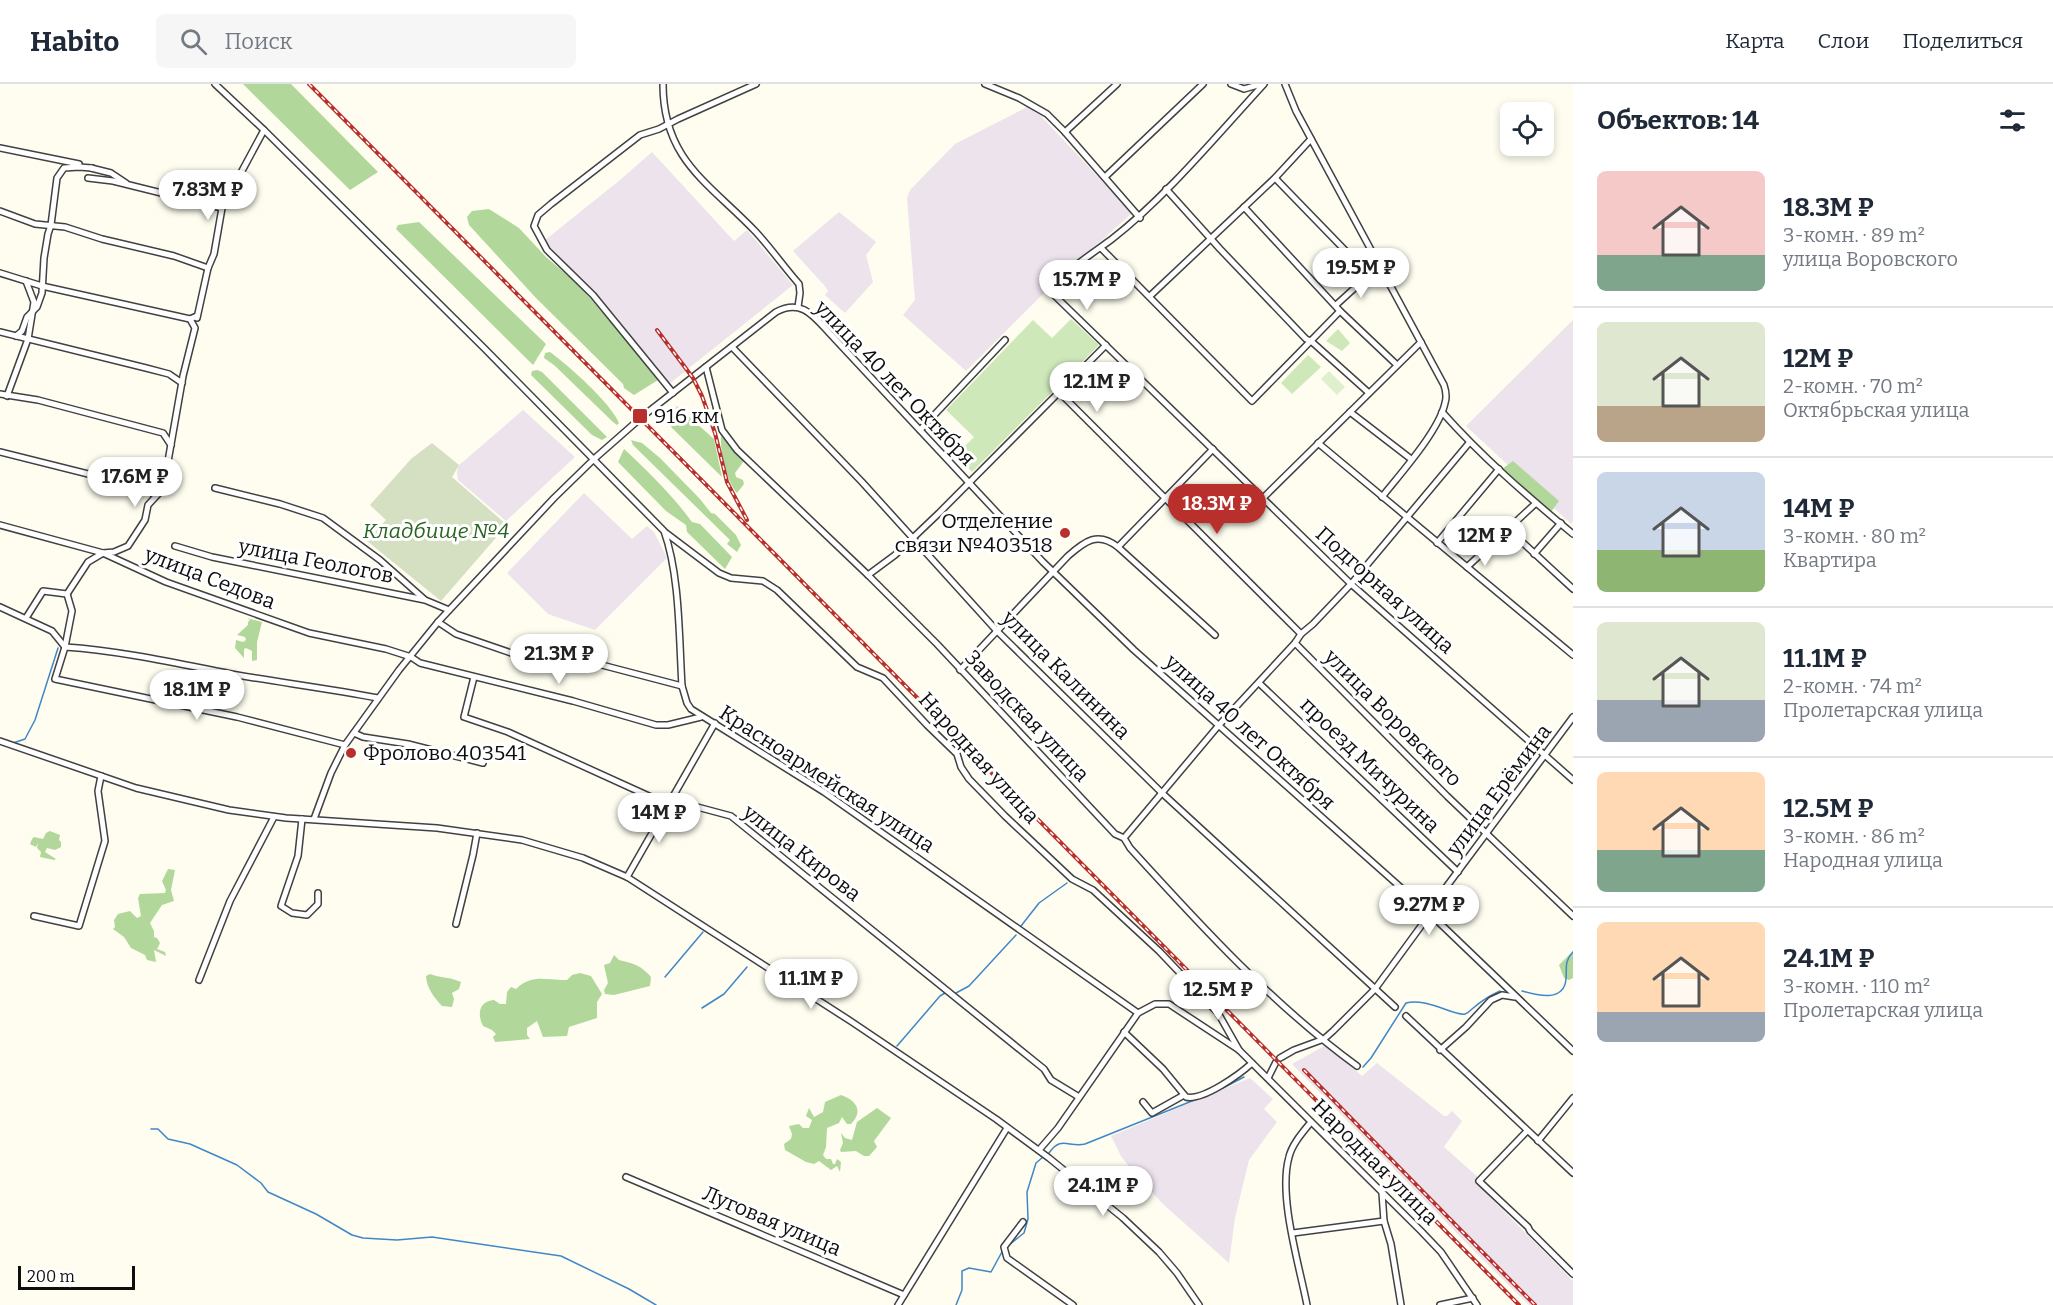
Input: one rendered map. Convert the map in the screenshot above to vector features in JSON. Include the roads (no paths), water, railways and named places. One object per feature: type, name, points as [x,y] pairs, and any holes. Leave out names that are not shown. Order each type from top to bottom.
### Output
[{"type":"street","name":"Народная улица","points":[[214,84],[264,129],[664,531],[719,573],[731,578],[764,581],[777,590],[857,667],[884,678],[957,754],[961,767],[969,779],[1005,816],[1072,879],[1093,890],[1159,951],[1218,1013],[1239,1050]]},
{"type":"street","name":"улица 40 лет Октября","points":[[663,84],[668,125],[696,175],[755,231],[798,284],[800,293],[798,306]]},
{"type":"street","points":[[673,393],[593,295],[547,250],[534,226],[538,215],[550,204],[640,135],[668,125],[678,118],[756,84]]},
{"type":"street","points":[[985,84],[1047,114],[1106,177],[1140,218]]},
{"type":"street","points":[[1065,132],[1117,84]]},
{"type":"street","points":[[1106,177],[1203,84]]},
{"type":"street","points":[[1231,84],[1244,89],[1263,84]]},
{"type":"street","points":[[1263,84],[1140,218],[1101,248],[1252,401],[1311,341],[1369,275]]},
{"type":"street","points":[[1285,84],[1296,111],[1444,385],[1446,398],[1442,412],[1383,497]]},
{"type":"street","points":[[114,555],[128,546],[145,519],[148,505],[164,484],[182,383],[208,268],[214,254],[222,208],[264,129]]},
{"type":"street","points":[[1149,296],[1275,178],[1311,139]]},
{"type":"street","points":[[0,148],[111,173],[129,186]]},
{"type":"street","points":[[16,336],[22,331],[27,317],[40,300],[44,258],[57,178],[64,168],[79,166],[92,168]]},
{"type":"street","points":[[88,178],[113,181],[222,208]]},
{"type":"street","points":[[1275,178],[1369,275],[1388,280]]},
{"type":"street","points":[[1166,189],[1306,339],[1369,393]]},
{"type":"street","points":[[1244,207],[1338,308],[1397,365]]},
{"type":"street","points":[[0,211],[35,224],[64,227],[102,239],[174,256],[208,268]]},
{"type":"street","name":"Подгорная улица","points":[[1101,248],[1066,274],[1053,287],[1052,294],[1350,584],[1573,780]]},
{"type":"street","points":[[0,273],[42,286],[190,319],[197,316]]},
{"type":"street","points":[[7,396],[28,339],[33,312],[34,302],[26,281]]},
{"type":"street","name":"улица 40 лет Октября","points":[[594,459],[641,418],[776,312],[798,306],[808,312],[1053,572],[1134,650],[1429,913],[1573,1051]]},
{"type":"street","points":[[190,319],[195,328]]},
{"type":"street","points":[[0,332],[169,374],[182,383]]},
{"type":"street","points":[[920,430],[1005,340]]},
{"type":"street","points":[[1262,499],[1421,342]]},
{"type":"street","name":"улица 40 лет Октября","points":[[968,482],[1106,345]]},
{"type":"street","name":"улица Калинина","points":[[732,347],[862,482],[997,631],[1162,793],[1395,1007]]},
{"type":"street","name":"Заводская улица","points":[[706,368],[722,430],[737,450],[868,574],[1115,834],[1124,838],[1130,848],[1194,919],[1292,1014],[1357,1066]]},
{"type":"street","points":[[1060,393],[1301,634]]},
{"type":"street","points":[[0,394],[38,400],[163,433],[174,428]]},
{"type":"street","points":[[1350,412],[1411,459]]},
{"type":"street","points":[[1442,412],[1469,443],[1573,534]]},
{"type":"street","points":[[163,433],[171,445]]},
{"type":"street","points":[[1318,443],[1573,655]]},
{"type":"street","points":[[1124,838],[1219,725],[1301,634],[1350,584],[1469,443]]},
{"type":"street","points":[[1118,547],[1213,449]]},
{"type":"street","points":[[0,452],[144,488],[155,495]]},
{"type":"street","points":[[314,819],[331,773],[345,746],[378,698],[438,622],[554,498],[594,459]]},
{"type":"street","points":[[1437,543],[1499,469]]},
{"type":"street","points":[[868,574],[895,555],[968,482]]},
{"type":"street","points":[[215,488],[280,504],[323,518],[380,560],[425,600]]},
{"type":"street","points":[[1467,567],[1536,503]]},
{"type":"street","points":[[1534,554],[1561,523]]},
{"type":"street","name":"улица Седова","points":[[0,525],[114,555],[166,582],[309,633],[386,649],[411,657]]},
{"type":"street","points":[[1508,529],[1573,589]]},
{"type":"street","points":[[664,531],[670,548],[674,576],[682,686],[687,703],[702,717]]},
{"type":"street","points":[[960,670],[1077,547],[1091,540],[1105,539],[1118,547],[1215,635]]},
{"type":"street","name":"улица Геологов","points":[[175,546],[240,563],[425,600],[449,610]]},
{"type":"street","points":[[103,553],[88,562],[67,594],[72,611],[65,647],[55,679],[237,717],[345,746]]},
{"type":"street","points":[[26,618],[43,591],[67,594]]},
{"type":"street","points":[[0,607],[52,631],[65,647],[175,662],[237,675],[378,698]]},
{"type":"street","points":[[438,622],[456,634],[517,655],[522,652],[526,642],[682,686]]},
{"type":"street","name":"улица Воровского","points":[[1295,643],[1573,916]]},
{"type":"street","name":"Красноармейская улица","points":[[411,657],[420,663],[573,701],[656,725],[669,725],[702,717],[715,723],[824,792],[1138,1014]]},
{"type":"street","name":"улица Кирова","points":[[474,677],[464,717],[508,732],[662,802],[671,800],[731,816],[1044,1069],[1051,1080],[1079,1097]]},
{"type":"street","name":"проезд Мичурина","points":[[1258,683],[1458,872]]},
{"type":"street","name":"улица Ерёмина","points":[[1268,1078],[1278,1060],[1294,1050],[1324,1039],[1375,989],[1435,902],[1573,717]]},
{"type":"street","points":[[627,877],[715,723]]},
{"type":"street","points":[[354,733],[363,737],[408,744],[483,763]]},
{"type":"street","points":[[0,741],[136,788],[179,799],[274,817],[437,828],[522,840],[583,858],[627,877],[852,1022],[1039,1150],[1123,1218],[1159,1252],[1199,1305]]},
{"type":"street","points":[[34,916],[79,926],[105,841],[98,791],[101,776]]},
{"type":"street","points":[[199,980],[230,901],[274,817]]},
{"type":"street","points":[[302,819],[298,855],[281,906],[292,913],[307,915],[318,904],[318,893]]},
{"type":"street","points":[[456,924],[477,833]]},
{"type":"street","points":[[1440,1050],[1496,996],[1507,995],[1518,998]]},
{"type":"street","name":"Народная улица","points":[[1138,1014],[1147,1007],[1162,1003],[1175,1006],[1239,1050],[1441,1252],[1477,1305]]},
{"type":"street","points":[[1039,1150],[1053,1135],[1138,1014]]},
{"type":"street","points":[[1406,1016],[1573,1173]]},
{"type":"street","points":[[1124,1032],[1163,1068],[1184,1095],[1191,1098],[1234,1078],[1252,1063]]},
{"type":"street","points":[[1143,1102],[1152,1113],[1184,1095]]},
{"type":"street","points":[[1538,1141],[1573,1098]]},
{"type":"street","points":[[1307,1305],[1293,1233],[1285,1174],[1289,1154],[1311,1122]]},
{"type":"street","points":[[898,1305],[1007,1128]]},
{"type":"street","points":[[1527,1131],[1479,1181],[1573,1274]]},
{"type":"street","name":"Луговая улица","points":[[626,1177],[904,1296]]},
{"type":"street","points":[[1382,1193],[1384,1221],[1392,1251],[1401,1305]]},
{"type":"street","points":[[1293,1233],[1384,1221]]},
{"type":"street","points":[[1023,1222],[1005,1249],[1006,1258],[1073,1305]]},
{"type":"street","points":[[1440,1305],[1473,1298]]},
{"type":"waterway","points":[[13,743],[25,739],[35,720],[58,648]]},
{"type":"waterway","points":[[1021,926],[1039,903],[1067,883]]},
{"type":"waterway","points":[[665,977],[703,932]]},
{"type":"waterway","points":[[956,993],[969,986],[1016,935]]},
{"type":"waterway","points":[[1522,991],[1548,996],[1560,992],[1566,979],[1567,962],[1573,952]]},
{"type":"waterway","points":[[702,1008],[724,994],[747,967]]},
{"type":"waterway","points":[[1363,1067],[1406,1003],[1422,1003],[1465,1014],[1500,991]]},
{"type":"waterway","points":[[897,1046],[945,993]]},
{"type":"waterway","points":[[1223,1088],[1244,1077]]},
{"type":"waterway","points":[[1049,1153],[1061,1143],[1085,1144],[1202,1097]]},
{"type":"waterway","points":[[151,1129],[158,1129],[168,1139],[190,1144],[237,1165],[261,1183],[268,1192],[316,1214],[352,1235],[397,1240],[432,1237],[561,1256],[629,1289],[656,1305]]},
{"type":"waterway","points":[[1009,1245],[1024,1233],[1028,1219],[1027,1192],[1036,1163],[1043,1157]]},
{"type":"waterway","points":[[956,1305],[962,1290],[962,1271],[969,1268],[991,1272],[1003,1250]]},
{"type":"railway","points":[[309,84],[1519,1305]]},
{"type":"railway","points":[[657,330],[693,378],[702,396],[715,433],[727,482],[747,520]]},
{"type":"railway","points":[[1304,1070],[1535,1305]]},
{"type":"place","name":"916 км","points":[[640,416]]},
{"type":"place","name":"Отделение связи №403518","points":[[1065,533]]},
{"type":"place","name":"Фролово 403541","points":[[351,753]]},
{"type":"park label","name":"Кладбище №4","points":[[436,531]]}]
